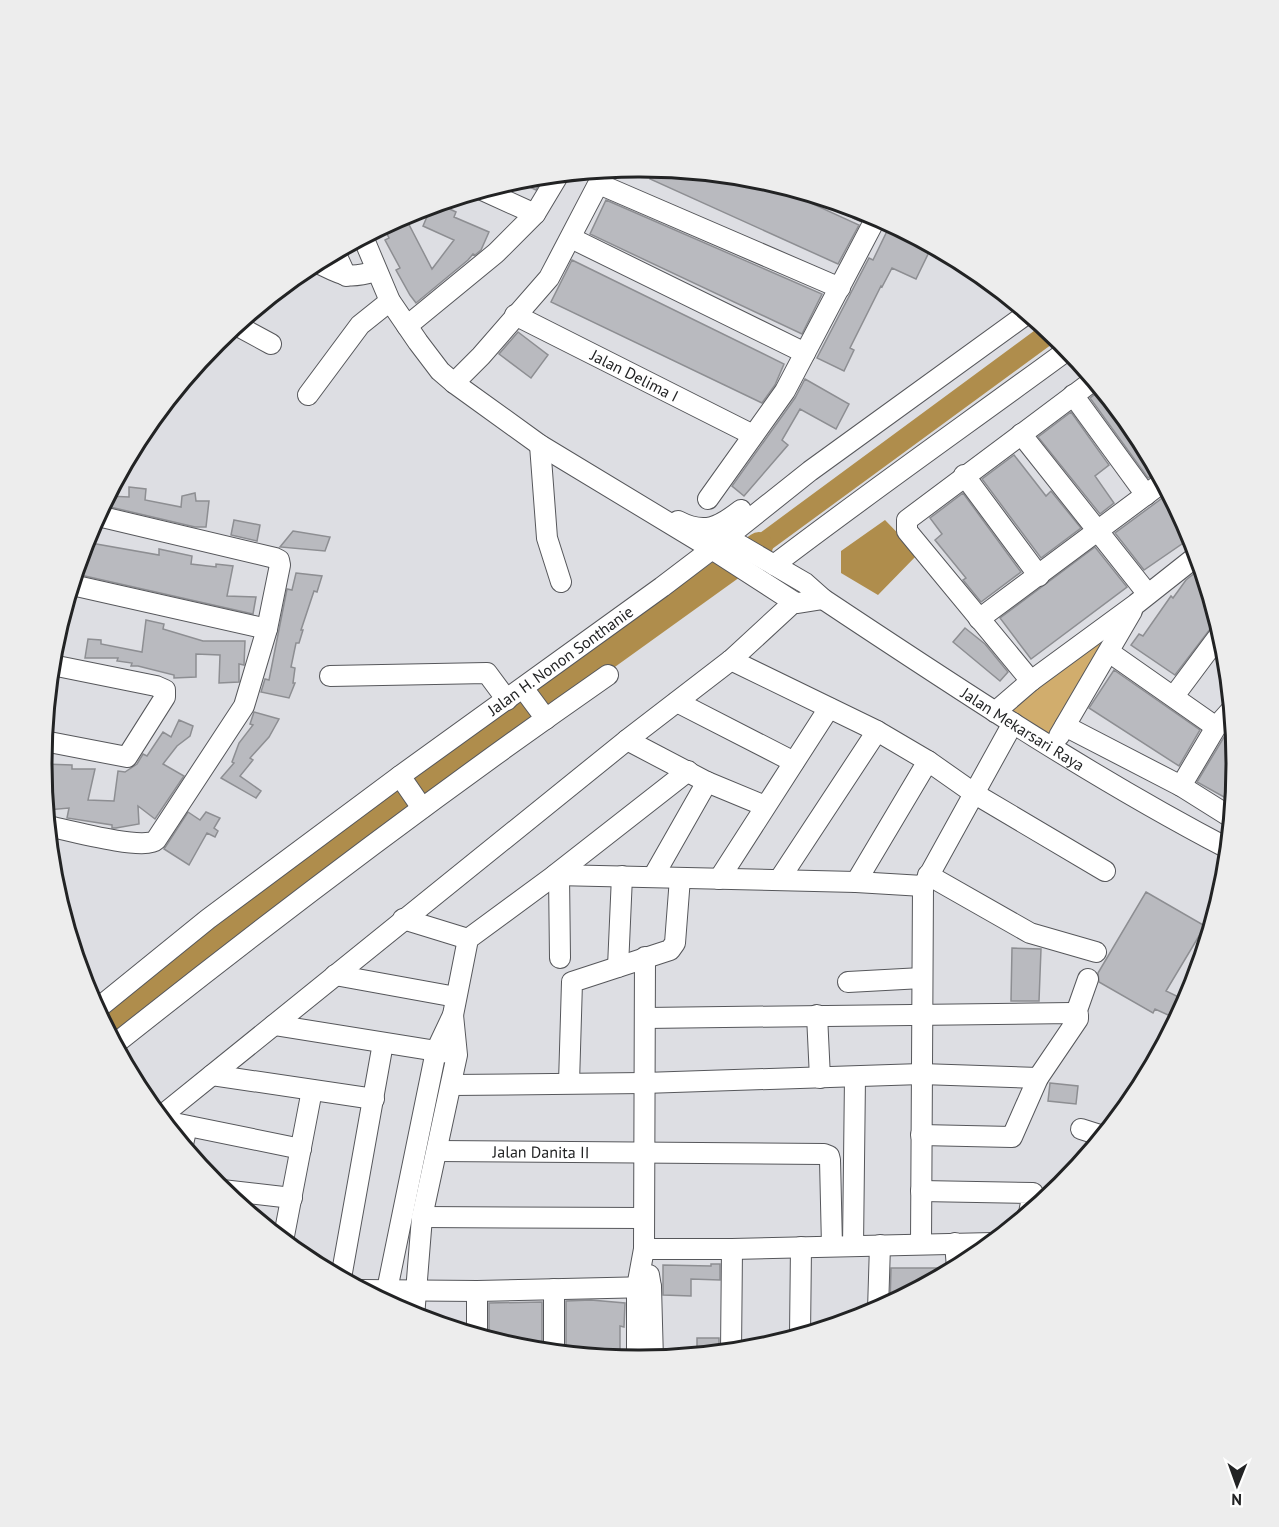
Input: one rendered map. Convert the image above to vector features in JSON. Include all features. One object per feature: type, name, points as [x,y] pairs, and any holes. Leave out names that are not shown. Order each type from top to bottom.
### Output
[{"type":"street","points":[[447,377],[481,356],[549,278],[602,178]]},
{"type":"street","points":[[604,178],[840,288]]},
{"type":"street","points":[[412,334],[535,214],[553,184]]},
{"type":"street","points":[[494,196],[535,214]]},
{"type":"street","points":[[708,500],[785,392],[873,225]]},
{"type":"street","points":[[571,238],[806,353]]},
{"type":"street","points":[[366,244],[390,301],[412,334],[447,377],[540,445],[653,514],[723,546],[791,600],[798,603],[823,599]]},
{"type":"street","points":[[338,260],[346,276]]},
{"type":"street","points":[[326,267],[346,276],[357,276],[376,271]]},
{"type":"street","points":[[308,395],[360,325],[390,301]]},
{"type":"street","name":"Jalan Delima I","points":[[515,315],[753,435]]},
{"type":"street","name":"Jalan H. Nonon Sonthanie","points":[[104,1003],[207,919],[403,780],[723,546],[810,471],[1022,318]]},
{"type":"street","points":[[244,330],[271,344]]},
{"type":"street","points":[[775,566],[859,500],[936,447],[1061,355]]},
{"type":"street","points":[[1031,681],[907,531],[907,520],[964,475],[1088,384]]},
{"type":"street","points":[[1073,395],[1146,495]]},
{"type":"street","points":[[1021,434],[1098,531],[1142,599]]},
{"type":"street","points":[[540,445],[547,538],[561,582]]},
{"type":"street","points":[[653,514],[667,515],[691,528],[707,528],[722,524],[770,489],[810,471]]},
{"type":"street","points":[[964,475],[1039,576]]},
{"type":"street","points":[[979,620],[1157,487]]},
{"type":"street","points":[[57,828],[123,842],[153,843],[244,706],[267,629],[280,565],[279,560],[275,558],[107,518]]},
{"type":"street","name":"Jalan Mekarsari Raya","points":[[723,546],[775,566],[805,583],[823,599],[994,712],[1167,817],[1220,845]]},
{"type":"street","points":[[994,712],[1031,681],[1190,561]]},
{"type":"street","points":[[80,587],[267,629]]},
{"type":"street","points":[[1052,748],[1142,599]]},
{"type":"street","points":[[167,1111],[403,919],[731,660],[791,600]]},
{"type":"street","points":[[1174,696],[1214,643]]},
{"type":"street","points":[[1109,652],[1216,727]]},
{"type":"street","points":[[731,660],[877,732],[928,760],[975,794],[1105,871]]},
{"type":"street","points":[[53,743],[127,757],[165,697],[165,690],[156,686],[61,667]]},
{"type":"street","points":[[330,676],[487,673],[520,695],[544,717]]},
{"type":"street","points":[[121,1039],[234,949],[421,806],[544,717],[608,675]]},
{"type":"street","points":[[677,702],[794,762]]},
{"type":"street","points":[[719,879],[829,708]]},
{"type":"street","points":[[1181,786],[1216,727],[1224,718]]},
{"type":"street","points":[[921,1244],[922,978],[925,880],[1013,723]]},
{"type":"street","points":[[1065,726],[1181,786],[1224,813]]},
{"type":"street","points":[[779,880],[877,732]]},
{"type":"street","points":[[627,740],[707,782],[765,806]]},
{"type":"street","points":[[856,882],[928,760]]},
{"type":"street","points":[[387,1290],[436,1051],[455,1006],[468,939],[557,875],[688,771]]},
{"type":"street","points":[[403,780],[421,806]]},
{"type":"street","points":[[654,877],[707,782]]},
{"type":"street","points":[[557,875],[856,882],[925,880],[1030,933],[1096,952]]},
{"type":"street","points":[[557,875],[560,958]]},
{"type":"street","points":[[618,967],[622,876]]},
{"type":"street","points":[[569,1083],[572,982],[670,950],[675,943],[680,878]]},
{"type":"street","points":[[403,919],[468,939]]},
{"type":"street","points":[[638,1350],[644,1287],[645,957]]},
{"type":"street","points":[[335,975],[455,1006]]},
{"type":"street","points":[[848,982],[922,978]]},
{"type":"street","points":[[921,1134],[1012,1137],[1038,1078],[1078,1019],[1076,1013],[1088,980]]},
{"type":"street","points":[[415,1306],[423,1217],[457,1055],[455,1006]]},
{"type":"street","points":[[645,1018],[1076,1013]]},
{"type":"street","points":[[817,1015],[820,1078]]},
{"type":"street","points":[[274,1025],[457,1055]]},
{"type":"street","points":[[342,1270],[383,1043]]},
{"type":"street","points":[[452,1085],[644,1083],[921,1074],[1038,1078]]},
{"type":"street","points":[[212,1075],[374,1099]]},
{"type":"street","points":[[853,1246],[855,1077]]},
{"type":"street","points":[[286,1232],[312,1090]]},
{"type":"street","points":[[1081,1129],[1095,1133]]},
{"type":"street","points":[[185,1135],[301,1149]]},
{"type":"street","name":"Jalan Danita II","points":[[436,1151],[824,1154],[829,1156],[832,1246]]},
{"type":"street","points":[[921,1191],[1034,1193],[1032,1200]]},
{"type":"street","points":[[241,1195],[292,1198]]},
{"type":"street","points":[[423,1217],[644,1218]]},
{"type":"street","points":[[956,1243],[957,1258]]},
{"type":"street","points":[[644,1249],[978,1243]]},
{"type":"street","points":[[878,1299],[880,1245]]},
{"type":"street","points":[[800,1327],[801,1247]]},
{"type":"street","points":[[732,1249],[732,1342]]},
{"type":"street","points":[[380,1290],[477,1291],[644,1287]]},
{"type":"street","points":[[644,1287],[652,1350]]},
{"type":"street","points":[[554,1289],[554,1344]]},
{"type":"street","points":[[477,1291],[477,1327]]},
{"type":"shaded area","points":[[1035,330],[1051,345],[768,552],[749,541]]},
{"type":"shaded area","points":[[885,520],[918,554],[878,595],[841,573],[841,551]]},
{"type":"shaded area","points":[[1136,604],[1052,748],[995,712]]},
{"type":"building","points":[[651,177],[678,178],[754,188],[810,203],[859,225],[838,264],[650,179]]},
{"type":"building","points":[[606,200],[822,294],[802,334],[590,234]]},
{"type":"building","points":[[449,209],[456,212],[454,217],[489,232],[481,250],[473,254],[416,303],[396,270],[400,268],[385,240],[389,238],[387,234],[409,224],[432,269],[454,240],[423,226],[427,217]]},
{"type":"building","points":[[887,231],[929,253],[916,279],[892,268],[850,348],[854,350],[844,371],[817,358],[869,258],[873,260]]},
{"type":"building","points":[[572,260],[784,364],[775,385],[762,403],[551,302]]},
{"type":"building","points":[[518,332],[548,355],[531,378],[499,354]]},
{"type":"building","points":[[805,379],[849,404],[836,429],[800,409],[782,440],[788,445],[744,496],[732,486],[795,398]]},
{"type":"building","points":[[1095,394],[1105,406],[1128,437],[1151,476],[1148,478],[1090,398]]},
{"type":"building","points":[[1071,412],[1109,465],[1095,476],[1114,503],[1100,514],[1038,437]]},
{"type":"building","points":[[1014,455],[1046,496],[1051,491],[1081,528],[1041,558],[982,479]]},
{"type":"building","points":[[129,487],[146,489],[145,500],[181,507],[182,496],[195,493],[196,501],[209,501],[206,527],[195,527],[111,507],[117,496],[129,497]]},
{"type":"building","points":[[963,493],[1021,572],[981,602],[963,580],[966,578],[935,540],[942,534],[930,518]]},
{"type":"building","points":[[1163,498],[1183,543],[1144,570],[1115,533]]},
{"type":"building","points":[[234,520],[260,525],[257,541],[231,535]]},
{"type":"building","points":[[293,531],[330,537],[325,551],[280,547]]},
{"type":"building","points":[[95,544],[159,555],[159,549],[192,556],[191,564],[216,567],[216,564],[233,566],[227,596],[256,597],[253,614],[84,576]]},
{"type":"building","points":[[1095,547],[1127,587],[1031,659],[1000,618]]},
{"type":"building","points":[[296,573],[322,576],[317,592],[314,591],[299,643],[296,643],[291,667],[295,668],[293,683],[295,683],[289,698],[261,692],[265,679],[269,680],[287,589],[292,590]]},
{"type":"building","points":[[1194,573],[1210,629],[1175,675],[1131,645],[1139,634],[1143,636],[1171,596],[1173,598],[1186,580]]},
{"type":"building","points":[[146,620],[164,624],[163,629],[203,641],[245,641],[244,665],[239,664],[239,682],[219,683],[220,655],[196,654],[196,677],[174,678],[174,675],[117,661],[118,658],[85,658],[88,639],[101,640],[101,644],[142,652]]},
{"type":"building","points":[[965,628],[985,644],[1008,672],[1000,681],[953,642]]},
{"type":"building","points":[[1114,670],[1200,730],[1179,766],[1089,708]]},
{"type":"building","points":[[254,712],[279,719],[269,737],[250,758],[253,760],[240,776],[261,791],[256,798],[221,778],[234,763],[232,762],[239,743],[253,725],[250,724]]},
{"type":"building","points":[[179,720],[193,726],[190,736],[177,746],[163,764],[184,776],[155,819],[138,806],[139,824],[112,828],[112,825],[67,818],[69,808],[55,809],[52,764],[72,765],[72,769],[95,769],[88,800],[114,801],[118,771],[125,772],[137,764],[143,754],[147,756],[163,732],[171,737]]},
{"type":"building","points":[[1224,737],[1225,738],[1225,798],[1197,782]]},
{"type":"building","points":[[188,812],[200,820],[206,812],[220,818],[214,828],[218,831],[215,837],[207,833],[189,865],[164,849]]},
{"type":"building","points":[[1146,892],[1203,925],[1200,934],[1166,991],[1178,997],[1169,1016],[1155,1009],[1153,1013],[1099,982],[1098,973]]},
{"type":"building","points":[[1012,948],[1041,949],[1039,1001],[1011,1001]]},
{"type":"building","points":[[1050,1083],[1078,1086],[1076,1104],[1048,1101]]},
{"type":"building","points":[[711,1264],[720,1264],[720,1280],[691,1279],[691,1296],[663,1295],[663,1265],[711,1266]]},
{"type":"building","points":[[891,1268],[938,1268],[933,1272],[890,1294]]},
{"type":"building","points":[[591,1300],[625,1303],[624,1327],[620,1326],[620,1349],[566,1345],[566,1301]]},
{"type":"building","points":[[542,1302],[542,1342],[489,1330],[489,1303]]},
{"type":"building","points":[[697,1338],[719,1338],[719,1345],[697,1347]]},
{"type":"waterway","points":[[112,1020],[214,938],[759,546]]}]
